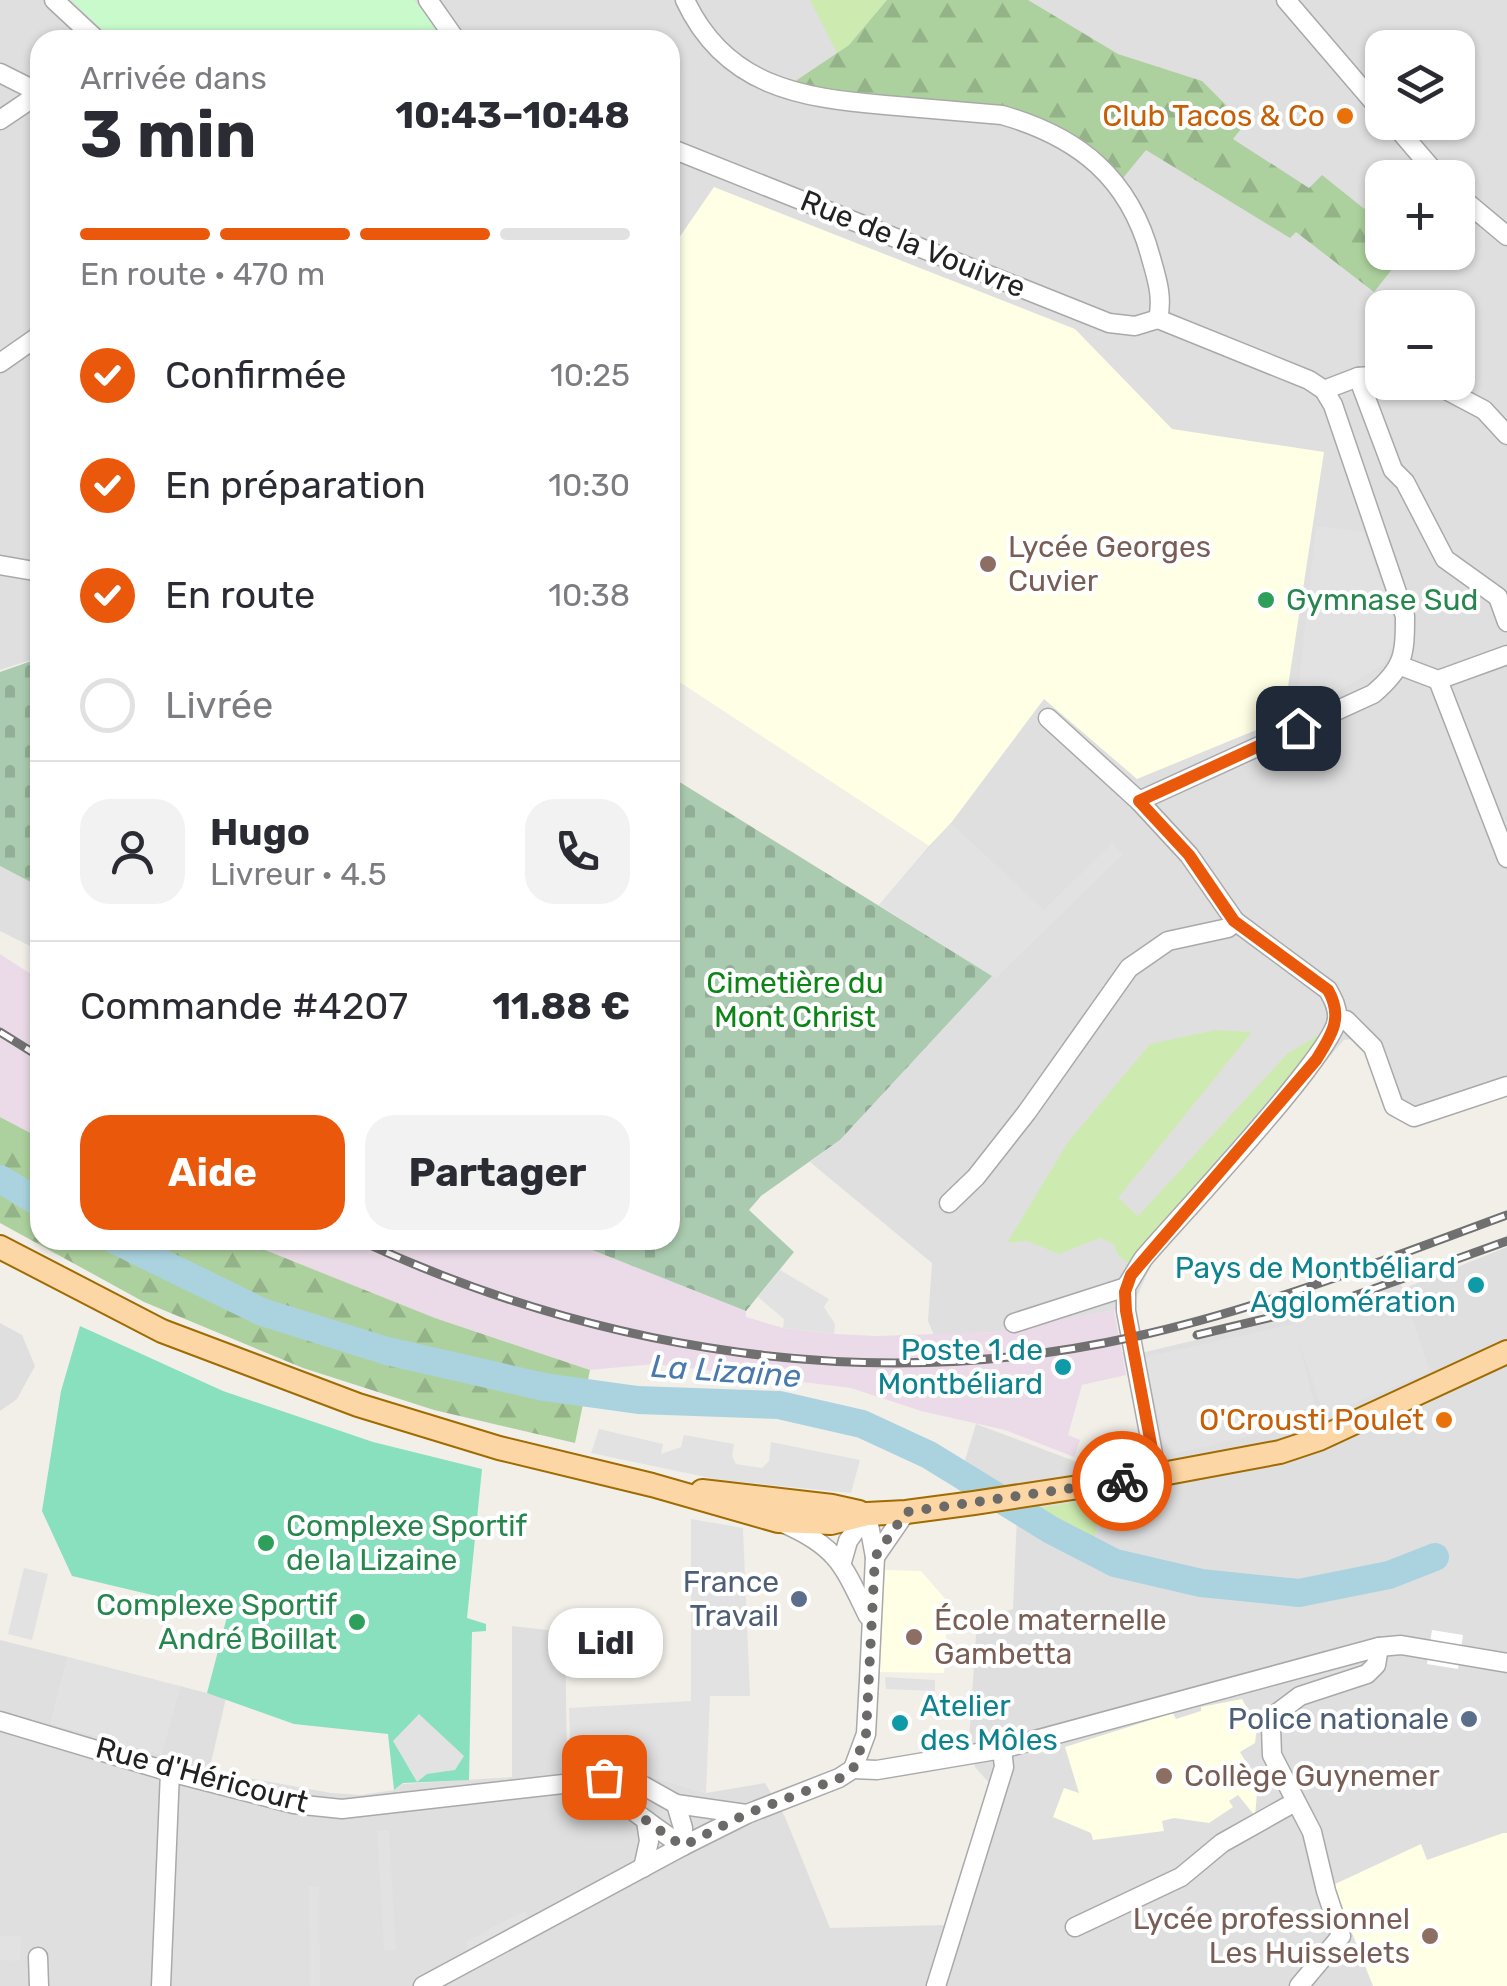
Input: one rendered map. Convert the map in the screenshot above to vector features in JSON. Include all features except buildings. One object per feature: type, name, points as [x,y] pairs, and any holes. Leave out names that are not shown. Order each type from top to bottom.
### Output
[{"type":"main road","points":[[0,1247],[162,1330],[358,1406],[778,1522],[831,1522],[867,1514],[974,1503],[1157,1476],[1280,1452],[1319,1439],[1507,1352]]},
{"type":"main road","points":[[652,1485],[832,1506],[867,1514]]},
{"type":"street","points":[[54,0],[86,30]]},
{"type":"street","points":[[428,0],[449,30]]},
{"type":"street","points":[[685,0],[692,16],[730,62],[768,85],[822,100],[1002,115],[1071,142],[1102,166],[1134,212],[1150,251],[1159,289],[1158,318],[1310,380],[1324,390],[1333,405],[1406,616],[1401,666],[1374,694],[1139,801]]},
{"type":"street","points":[[1286,0],[1365,92]]},
{"type":"street","points":[[0,73],[30,88]]},
{"type":"street","points":[[0,120],[30,100]]},
{"type":"street","points":[[1407,140],[1425,160]]},
{"type":"street","name":"Rue de la Vouivre","points":[[680,152],[1108,323],[1135,326],[1158,318]]},
{"type":"street","points":[[1475,209],[1507,236]]},
{"type":"street","points":[[0,363],[30,342]]},
{"type":"street","points":[[1358,376],[1393,470],[1405,482],[1445,558],[1498,597],[1507,622]]},
{"type":"street","points":[[1324,390],[1365,376]]},
{"type":"street","points":[[1465,400],[1484,410],[1507,436]]},
{"type":"street","points":[[0,564],[30,570]]},
{"type":"street","points":[[1401,666],[1438,680],[1507,656]]},
{"type":"street","points":[[1438,680],[1507,858]]},
{"type":"street","points":[[1048,718],[1139,801],[1189,855],[1234,921],[1328,990],[1338,1020],[1316,1060],[1155,1244],[1126,1286],[1126,1311],[1157,1476]]},
{"type":"street","points":[[949,1204],[1028,1112],[1129,968],[1168,941],[1228,928],[1234,921]]},
{"type":"street","points":[[1338,1020],[1346,1020],[1373,1047],[1394,1106],[1414,1117],[1507,1086]]},
{"type":"street","points":[[1014,1323],[1126,1286]]},
{"type":"street","points":[[875,1557],[906,1512]]},
{"type":"street","points":[[423,1986],[746,1814],[840,1778],[853,1769],[866,1734],[875,1557],[867,1514]]},
{"type":"street","points":[[842,1562],[848,1540],[867,1514]]},
{"type":"street","points":[[778,1522],[821,1543],[842,1562],[870,1621]]},
{"type":"street","points":[[853,1769],[877,1770],[1002,1749],[1379,1648],[1402,1645],[1507,1663]]},
{"type":"street","points":[[1300,1983],[1341,1936],[1312,1832],[1272,1756],[1271,1728],[1276,1714],[1300,1696],[1367,1674],[1376,1665],[1379,1648]]},
{"type":"street","name":"Rue d'Héricourt","points":[[0,1721],[294,1804],[342,1808],[604,1777],[644,1786],[676,1804],[746,1814]]},
{"type":"street","points":[[936,1986],[1004,1768],[1002,1749]]},
{"type":"street","points":[[161,1986],[166,1789],[170,1772]]},
{"type":"street","points":[[586,1782],[634,1808],[683,1846]]},
{"type":"street","points":[[1075,1927],[1181,1877],[1222,1843],[1296,1802]]},
{"type":"street","points":[[676,1804],[683,1846]]},
{"type":"street","points":[[644,1868],[649,1841],[646,1821]]},
{"type":"street","points":[[38,1957],[39,1986]]},
{"type":"shaded area","points":[[0,0],[1507,0],[1507,1081],[1407,1124],[1391,1110],[1363,1045],[1353,1039],[1344,1040],[1159,1247],[1135,1301],[1114,1310],[1045,1324],[934,1335],[928,1321],[932,1263],[810,1162],[840,1140],[992,976],[879,905],[929,846],[680,683],[680,30],[30,30],[30,660],[0,670]]},
{"type":"shaded area","name":"Lycée Georges Cuvier","points":[[714,187],[1075,329],[1172,429],[1324,452],[1283,719],[1137,779],[1044,699],[951,823],[929,846],[680,683],[680,236]]},
{"type":"shaded area","points":[[1316,526],[1364,532],[1398,632],[1383,665],[1330,696],[1296,710]]},
{"type":"shaded area","points":[[951,823],[1044,910],[1112,843],[1123,854],[996,978],[879,905]]},
{"type":"shaded area","points":[[0,866],[30,882],[30,946],[0,931]]},
{"type":"shaded area","points":[[0,954],[30,974],[30,1133],[0,1117]]},
{"type":"shaded area","points":[[1507,1247],[1507,1986],[0,1986],[0,1640],[68,1657],[51,1723],[161,1754],[180,1686],[226,1698],[209,1771],[361,1795],[394,1790],[403,1784],[512,1777],[512,1626],[565,1632],[567,1761],[611,1764],[706,1793],[765,1783],[785,1817],[830,1928],[944,1925],[991,1785],[975,1767],[969,1742],[977,1619],[1013,1609],[1017,1515],[963,1467],[976,1424],[1106,1473],[1120,1458],[1143,1447],[1122,1352],[1141,1353],[1390,1294]]},
{"type":"shaded area","points":[[265,1250],[592,1250],[746,1311],[746,1317],[783,1328],[834,1334],[994,1332],[1114,1310],[1126,1375],[1082,1385],[1068,1435],[1080,1440],[1074,1457],[1005,1430],[921,1411],[851,1388],[655,1364],[590,1370],[435,1318]]},
{"type":"shaded area","points":[[780,1270],[829,1299],[824,1307],[835,1324],[834,1334],[783,1328],[784,1319],[758,1297]]},
{"type":"shaded area","points":[[1401,1284],[1430,1372],[1324,1415],[1299,1342],[1318,1420],[1173,1454],[1164,1442],[1145,1357],[1293,1324]]},
{"type":"shaded area","points":[[0,1323],[22,1335],[35,1366],[17,1399],[0,1411]]},
{"type":"shaded area","points":[[599,1429],[663,1444],[661,1454],[681,1447],[684,1435],[734,1444],[732,1456],[736,1464],[762,1468],[769,1461],[771,1442],[860,1460],[851,1493],[720,1480],[591,1453]]},
{"type":"shaded area","points":[[691,1519],[743,1528],[750,1696],[710,1696],[706,1793],[611,1764],[571,1768],[569,1708],[691,1701]]},
{"type":"shaded area","points":[[24,1568],[48,1574],[32,1640],[8,1634]]},
{"type":"shaded area","name":"École maternelle Gambetta","points":[[885,1570],[921,1571],[948,1602],[944,1673],[880,1672]]},
{"type":"shaded area","points":[[68,1657],[180,1686],[162,1754],[51,1723]]},
{"type":"shaded area","points":[[885,1677],[935,1680],[935,1691],[886,1689]]},
{"type":"shaded area","name":"Collège Guynemer","points":[[1242,1699],[1257,1727],[1255,1743],[1240,1752],[1258,1782],[1255,1816],[1238,1795],[1229,1801],[1233,1807],[1209,1823],[1174,1818],[1162,1821],[1164,1831],[1093,1840],[1091,1833],[1053,1817],[1064,1788],[1079,1793],[1065,1747],[1173,1713],[1176,1719],[1201,1711],[1201,1707]]},
{"type":"shaded area","points":[[419,1714],[464,1756],[455,1770],[427,1774],[417,1782],[393,1741]]},
{"type":"shaded area","points":[[389,1830],[396,1950],[384,1950],[377,1831]]},
{"type":"shaded area","name":"Lycée professionnel Les Huisselets","points":[[1507,1833],[1507,1986],[1373,1986],[1333,1885],[1421,1844],[1427,1860]]},
{"type":"shaded area","points":[[309,1886],[319,1887],[320,1986],[310,1986]]},
{"type":"shaded area","points":[[524,1911],[529,1919],[470,1951],[465,1942]]},
{"type":"shaded area","points":[[0,1936],[21,1936],[20,1961],[0,1960]]},
{"type":"green space","points":[[71,0],[414,0],[438,30],[102,30]]},
{"type":"green space","points":[[810,0],[887,0],[849,45],[837,53]]},
{"type":"green space","points":[[887,0],[1028,0],[1118,54],[1202,81],[1245,124],[1233,139],[1309,188],[1322,175],[1365,209],[1365,270],[1391,270],[1371,290],[1296,232],[1290,238],[1146,150],[1123,178],[1091,146],[1054,125],[1013,111],[970,103],[836,91],[794,82],[849,45]]},
{"type":"green space","points":[[30,662],[30,882],[0,866],[0,672]]},
{"type":"green space","name":"Cimetière du Mont Christ","points":[[680,782],[992,976],[840,1140],[761,1196],[749,1210],[794,1252],[746,1311],[592,1250],[680,1250]]},
{"type":"green space","points":[[1215,1030],[1252,1032],[1118,1198],[1138,1216],[1287,1054],[1318,1035],[1320,1040],[1128,1263],[1117,1254],[1115,1245],[1100,1238],[1059,1254],[1027,1241],[1007,1243],[1068,1142],[1150,1044]]},
{"type":"green space","points":[[0,1117],[30,1133],[30,1239],[0,1223]]},
{"type":"green space","points":[[49,1250],[265,1250],[435,1318],[590,1370],[575,1443],[434,1410],[303,1368],[144,1302]]},
{"type":"green space","name":"Complexe Sportif de la Lizaine","points":[[80,1326],[223,1391],[373,1442],[482,1469],[467,1618],[486,1624],[486,1631],[472,1632],[469,1780],[403,1783],[394,1790],[388,1734],[294,1724],[207,1693],[228,1613],[72,1576],[42,1511],[61,1391]]},
{"type":"green space","points":[[1107,1497],[1093,1540],[1039,1508]]},
{"type":"pier","points":[[1432,1630],[1463,1635],[1458,1669],[1427,1664]]},
{"type":"waterway","name":"La Lizaine","points":[[0,1179],[30,1197]]},
{"type":"waterway","name":"La Lizaine","points":[[135,1250],[262,1312],[387,1351],[544,1387],[638,1400],[779,1405],[862,1424],[929,1455],[1051,1530],[1115,1563],[1201,1583],[1299,1593],[1389,1575],[1435,1557]]},
{"type":"railway","points":[[0,1032],[30,1051]]},
{"type":"railway","points":[[383,1250],[451,1279],[545,1311],[641,1335],[738,1352],[837,1361],[936,1362],[1035,1354],[1181,1326],[1322,1282],[1507,1215]]},
{"type":"railway","points":[[1197,1335],[1340,1301],[1507,1241]]},
{"type":"way so far","points":[[604,1777],[586,1782],[634,1808],[683,1846],[746,1814],[840,1778],[853,1769],[866,1734],[875,1557],[906,1512],[1122,1481]]},
{"type":"place","name":"Club Tacos & Co","points":[[1345,116]]},
{"type":"place","name":"Lycée Georges Cuvier","points":[[988,564]]},
{"type":"place","name":"Gymnase Sud","points":[[1266,600]]},
{"type":"place","name":"Pays de Montbéliard Agglomération","points":[[1476,1285]]},
{"type":"place","name":"Poste 1 de Montbéliard","points":[[1063,1367]]},
{"type":"place","name":"O'Crousti Poulet","points":[[1444,1420]]},
{"type":"place","name":"Complexe Sportif de la Lizaine","points":[[266,1543]]},
{"type":"place","name":"France Travail","points":[[799,1599]]},
{"type":"place","name":"Complexe Sportif André Boillat","points":[[357,1622]]},
{"type":"place","name":"École maternelle Gambetta","points":[[914,1637]]},
{"type":"place","name":"Police nationale","points":[[1469,1719]]},
{"type":"place","name":"Atelier des Môles","points":[[900,1723]]},
{"type":"place","name":"Collège Guynemer","points":[[1164,1776]]},
{"type":"place","name":"Lidl","points":[[604,1777]]},
{"type":"place","name":"Lycée professionnel Les Huisselets","points":[[1430,1936]]},
{"type":"route","points":[[1122,1481],[1157,1476],[1126,1311],[1125,1292],[1131,1275],[1316,1060],[1338,1020],[1328,990],[1234,921],[1189,855],[1139,801],[1298,728]]}]
